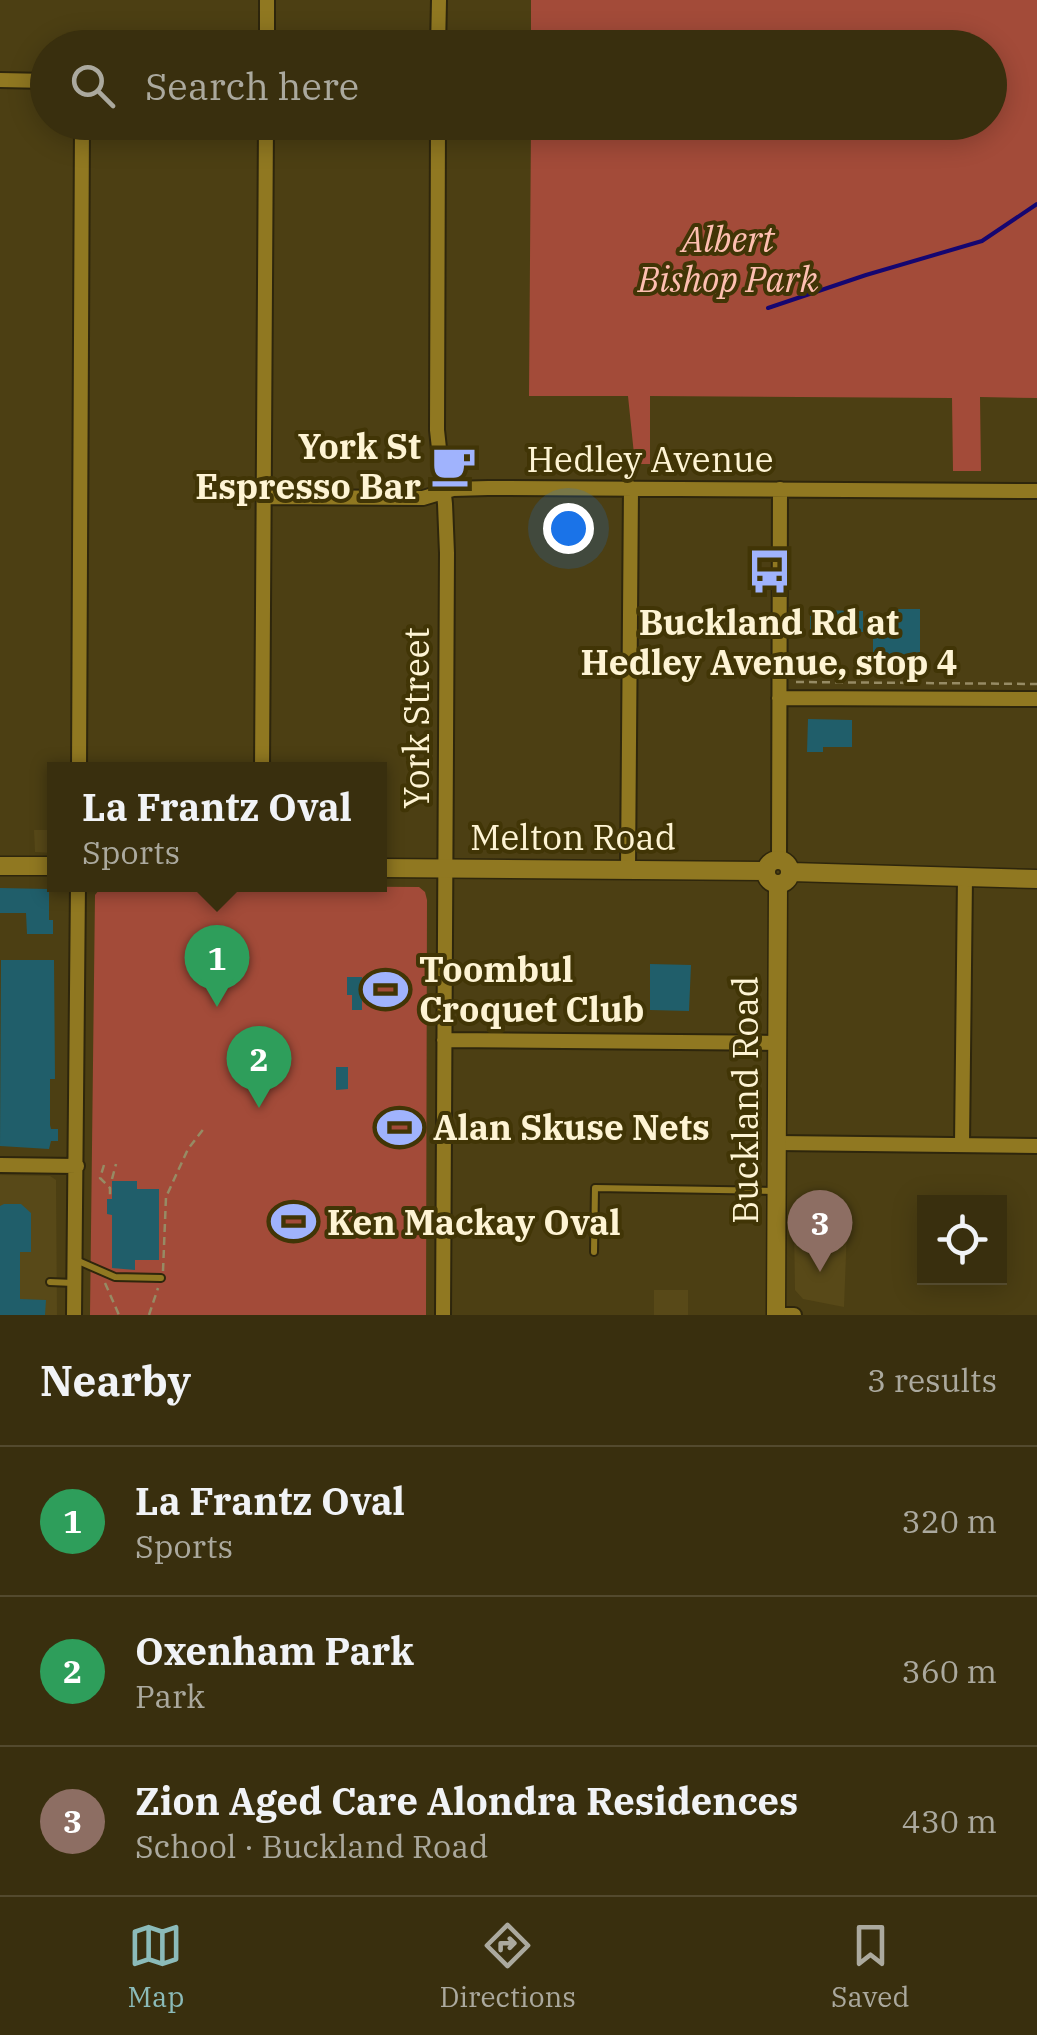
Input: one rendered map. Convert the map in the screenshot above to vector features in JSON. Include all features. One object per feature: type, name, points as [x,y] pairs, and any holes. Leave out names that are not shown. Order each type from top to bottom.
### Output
[{"type":"street","points":[[267,0],[267,30]]},
{"type":"street","points":[[438,30],[439,0]]},
{"type":"street","points":[[0,80],[30,81]]},
{"type":"street","points":[[79,762],[82,140]]},
{"type":"street","points":[[262,762],[266,140]]},
{"type":"street","name":"York Street","points":[[438,140],[437,430],[447,553],[443,1315]]},
{"type":"street","name":"Hedley Avenue","points":[[264,497],[423,498],[443,491],[488,488],[1037,491]]},
{"type":"street","points":[[628,870],[631,488]]},
{"type":"street","name":"Buckland Road","points":[[778,1315],[780,489]]},
{"type":"street","points":[[779,698],[1037,699]]},
{"type":"street","points":[[0,866],[47,866]]},
{"type":"street","name":"Melton Road","points":[[387,868],[1037,879]]},
{"type":"street","points":[[962,1145],[966,877]]},
{"type":"street","points":[[74,1315],[78,892]]},
{"type":"street","points":[[444,1040],[778,1042]]},
{"type":"street","points":[[777,1143],[1037,1146]]},
{"type":"street","points":[[0,1165],[77,1166]]},
{"type":"street","points":[[778,1315],[794,1315]]},
{"type":"lane","points":[[594,1252],[595,1188],[776,1191]]},
{"type":"lane","points":[[75,1260],[115,1276],[161,1278]]},
{"type":"lane","points":[[50,1282],[74,1283]]},
{"type":"path","points":[[796,682],[1037,684]]},
{"type":"path","points":[[149,1315],[161,1278],[166,1197],[188,1150],[204,1127]]},
{"type":"path","points":[[104,1164],[100,1178],[110,1188],[110,1199]]},
{"type":"path","points":[[112,1179],[116,1164]]},
{"type":"shaded area","points":[[34,830],[47,830],[47,853],[35,852]]},
{"type":"shaded area","points":[[0,1175],[50,1176],[56,1180],[57,1315],[0,1315]]},
{"type":"shaded area","points":[[794,1228],[847,1229],[844,1307],[803,1299],[795,1290]]},
{"type":"shaded area","points":[[654,1290],[688,1290],[688,1315],[654,1315]]},
{"type":"green space","name":"Albert Bishop Park","points":[[531,0],[1037,0],[1037,398],[980,397],[981,471],[953,471],[952,398],[650,396],[650,464],[635,464],[628,396],[529,396],[531,140],[1007,140],[1007,30],[531,30]]},
{"type":"green space","points":[[387,887],[419,887],[425,892],[426,1315],[90,1315],[95,895],[387,892]]},
{"type":"building","points":[[478,458],[478,469],[463,468],[463,476],[452,465],[451,459]]},
{"type":"building","points":[[898,609],[920,609],[920,670],[873,667],[873,637],[898,637]]},
{"type":"building","points":[[810,610],[863,611],[863,632],[810,632]]},
{"type":"building","points":[[808,719],[852,720],[852,747],[823,747],[823,752],[807,752]]},
{"type":"building","points":[[0,888],[47,889],[53,934],[27,934],[26,913],[0,913]]},
{"type":"building","points":[[1,960],[54,960],[55,1079],[50,1079],[50,1125],[51,1129],[58,1129],[58,1141],[51,1141],[49,1149],[0,1146]]},
{"type":"building","points":[[650,964],[691,965],[689,1011],[650,1010]]},
{"type":"building","name":"Toombul Croquet Club","points":[[347,977],[362,977],[362,1010],[352,1010]]},
{"type":"building","points":[[336,1067],[348,1067],[348,1089],[336,1090]]},
{"type":"building","points":[[112,1181],[137,1181],[137,1189],[159,1189],[159,1260],[135,1260],[135,1270],[112,1268],[112,1215],[107,1214],[107,1199],[112,1199]]},
{"type":"building","points":[[21,1204],[31,1213],[31,1252],[20,1252],[20,1299],[46,1300],[45,1315],[0,1315],[0,1206]]},
{"type":"waterway","points":[[768,308],[982,241],[1037,204]]},
{"type":"place","name":"York St Espresso Bar","points":[[454,466]]},
{"type":"place","name":"Buckland Rd at Hedley Avenue, stop 4","points":[[769,572]]},
{"type":"place","name":"Toombul Croquet Club","points":[[386,989]]},
{"type":"place","name":"La Frantz Oval","points":[[217,1007]]},
{"type":"place","name":"Oxenham Park","points":[[259,1108]]},
{"type":"place","name":"Alan Skuse Nets","points":[[400,1127]]},
{"type":"place","name":"Ken Mackay Oval","points":[[294,1222]]},
{"type":"place","name":"Zion Aged Care Alondra Residences","points":[[820,1272]]}]
